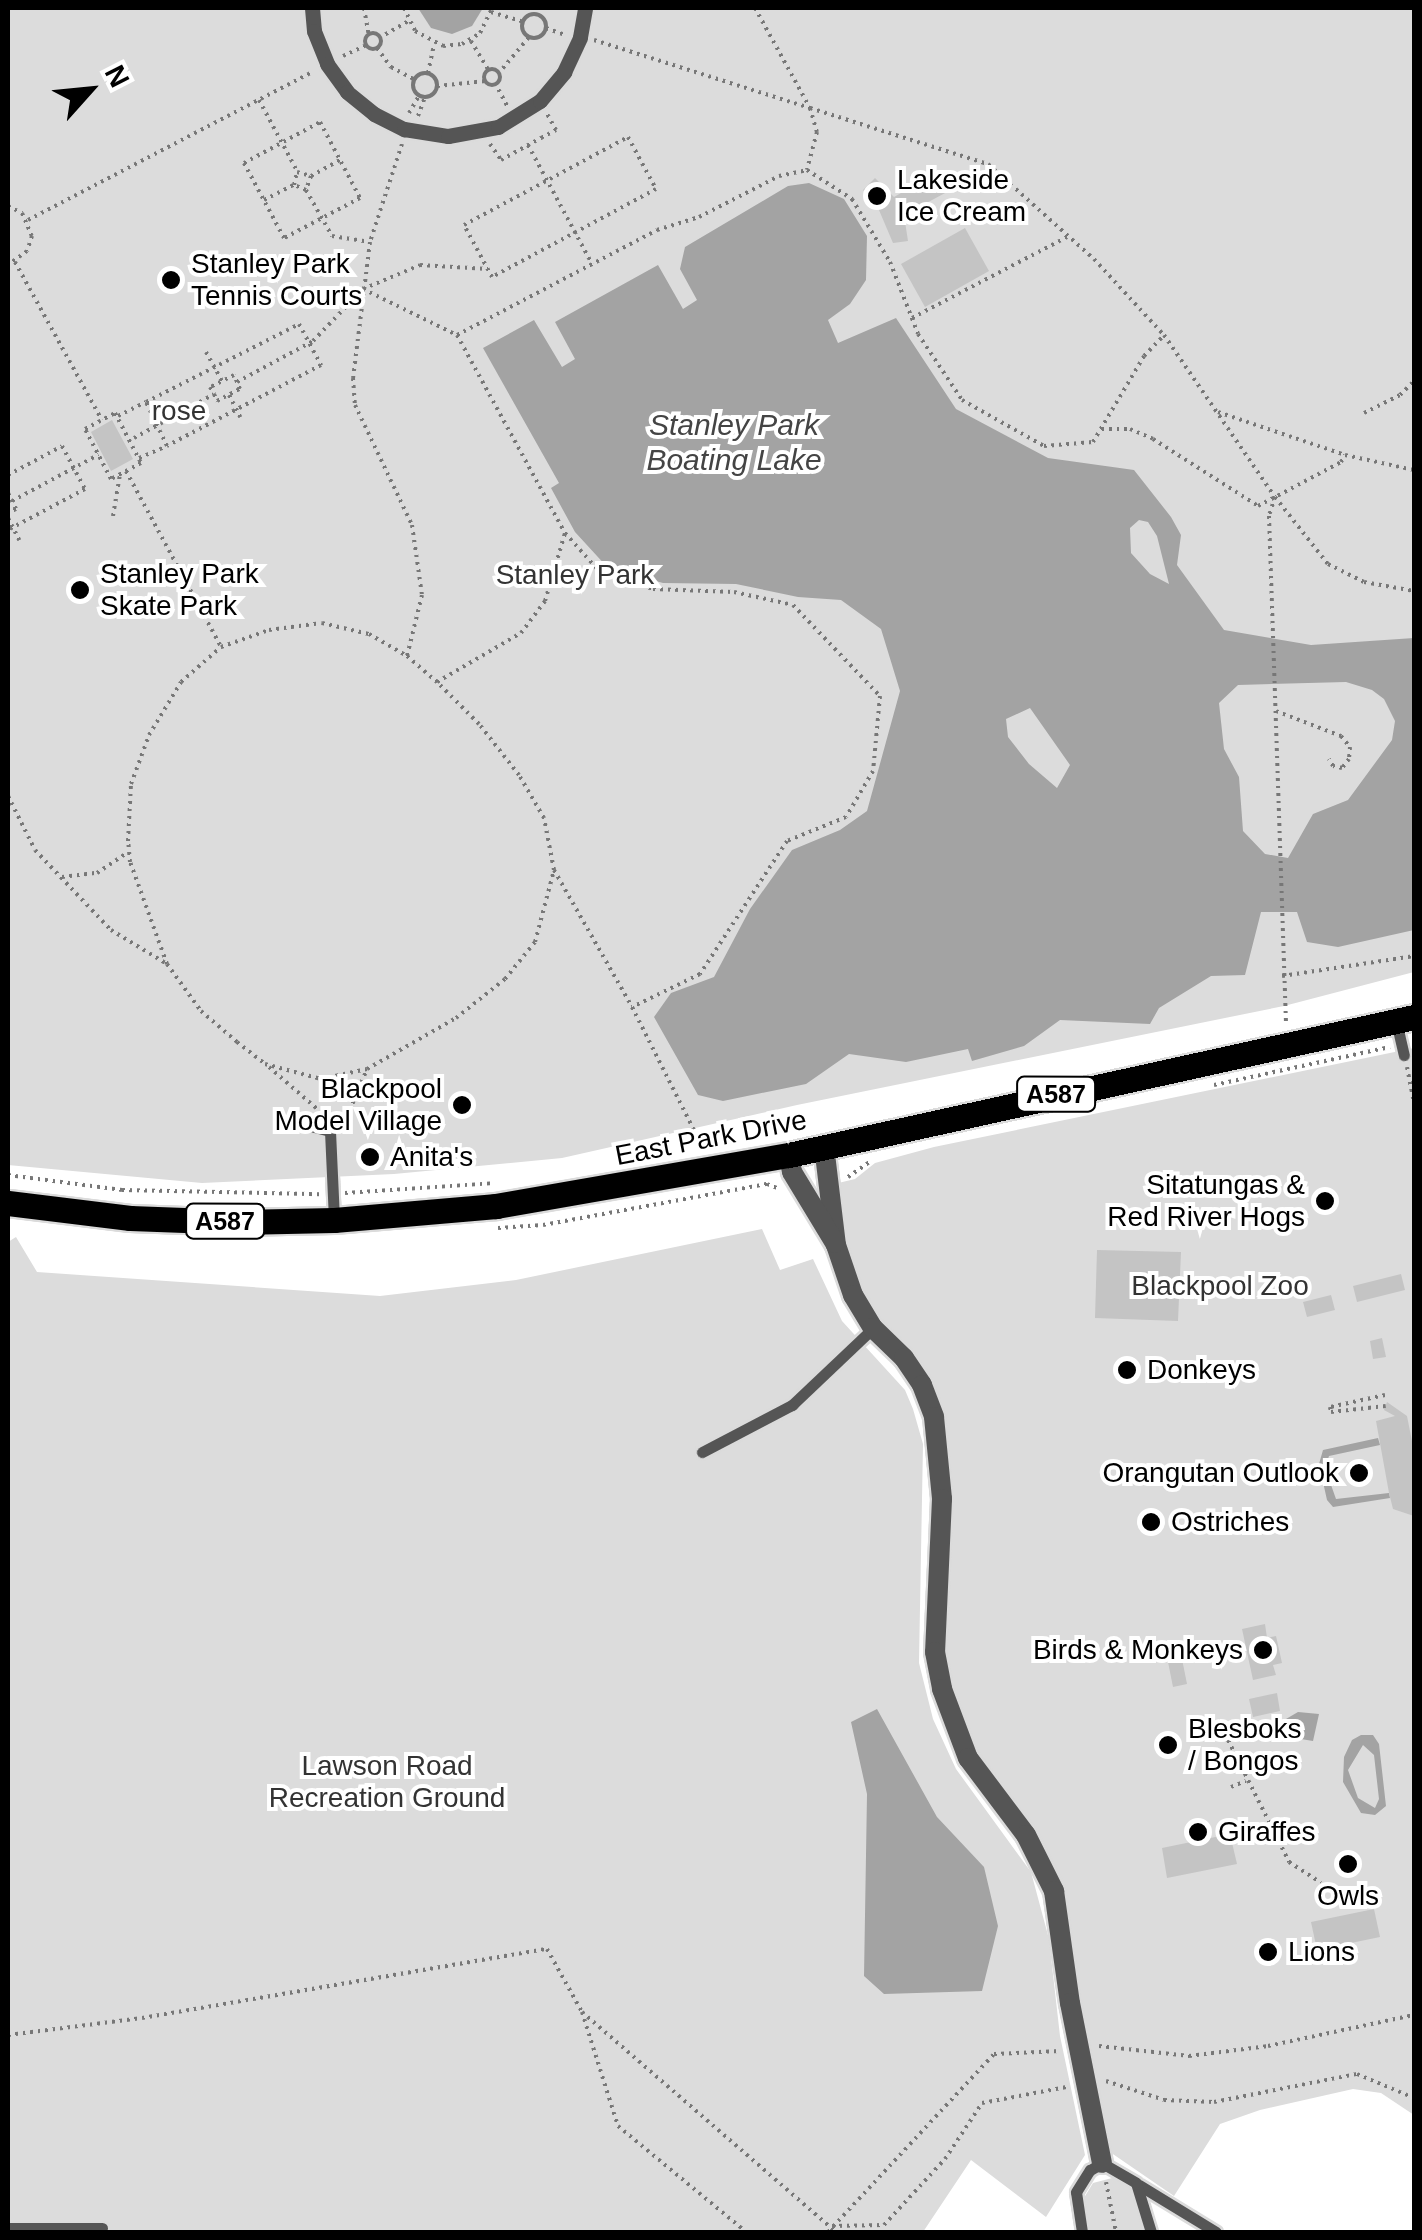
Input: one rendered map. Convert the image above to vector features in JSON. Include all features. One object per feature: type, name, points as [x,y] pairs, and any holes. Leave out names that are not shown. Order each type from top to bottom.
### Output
[{"type":"main road","name":"East Park Drive","points":[[8,1203],[130,1218],[334,1220],[496,1206],[788,1155],[1288,1035],[1405,1018]]},
{"type":"street","points":[[312,8],[314,31],[327,64],[347,92],[374,114],[406,130],[448,136],[482,132],[513,119],[540,101],[564,72],[572,36],[584,8]]},
{"type":"street","points":[[824,1146],[836,1245],[853,1295],[873,1328],[904,1358],[922,1386],[934,1417],[942,1498],[935,1652],[942,1689],[968,1758],[1026,1834],[1054,1891],[1070,2003],[1102,2163]]},
{"type":"street","points":[[788,1155],[792,1172],[836,1245]]},
{"type":"lane","points":[[1399,1051],[1405,1018]]},
{"type":"lane","points":[[294,1122],[330,1130],[334,1220]]},
{"type":"lane","points":[[702,1452],[792,1405],[873,1328]]},
{"type":"lane","points":[[1082,2232],[1076,2192],[1090,2170],[1102,2163],[1216,2232]]},
{"type":"lane","points":[[1136,2183],[1151,2232]]},
{"type":"lane","points":[[8,2228],[102,2228]]},
{"type":"path","points":[[364,8],[369,35]]},
{"type":"path","points":[[404,8],[408,22],[434,44],[453,46],[470,40],[492,10],[523,22],[529,37]]},
{"type":"path","points":[[755,8],[810,108],[818,132],[807,170]]},
{"type":"path","points":[[523,22],[537,11],[546,28],[988,164],[1068,236],[1164,335],[1275,496],[1328,564],[1364,582],[1414,592]]},
{"type":"path","points":[[379,38],[408,22]]},
{"type":"path","points":[[529,37],[539,37],[546,28]]},
{"type":"path","points":[[376,32],[382,44],[370,51],[363,38],[369,35],[376,32]]},
{"type":"path","points":[[498,74],[529,37]]},
{"type":"path","points":[[470,40],[489,71]]},
{"type":"path","points":[[345,56],[367,44]]},
{"type":"path","points":[[434,44],[428,73],[436,86],[447,88],[486,81]]},
{"type":"path","points":[[376,47],[391,67],[414,79],[419,96],[410,111]]},
{"type":"path","points":[[28,220],[327,64]]},
{"type":"path","points":[[495,68],[502,80],[489,87],[483,74],[489,71],[495,68]]},
{"type":"path","points":[[414,79],[428,73]]},
{"type":"path","points":[[495,84],[506,104]]},
{"type":"path","points":[[419,96],[431,95],[436,86]]},
{"type":"path","points":[[259,100],[297,172],[294,184],[264,200]]},
{"type":"path","points":[[320,122],[360,198],[284,238],[244,162],[282,142],[320,122]]},
{"type":"path","points":[[406,130],[370,242],[353,378],[355,404],[412,525],[422,595],[407,656]]},
{"type":"path","points":[[501,160],[556,130]]},
{"type":"path","points":[[628,137],[656,189],[576,232],[492,277],[464,225],[628,137]]},
{"type":"path","points":[[528,145],[592,264]]},
{"type":"path","points":[[306,190],[311,176],[340,160]]},
{"type":"path","points":[[457,335],[657,230],[699,217],[779,176],[807,170],[852,198],[890,262],[912,318],[962,400],[1044,446],[1093,442],[1144,356],[1164,335]]},
{"type":"path","points":[[297,172],[311,176]]},
{"type":"path","points":[[294,184],[306,190],[332,236],[370,242]]},
{"type":"path","points":[[8,206],[28,220],[31,244],[8,265]]},
{"type":"path","points":[[912,318],[1068,236]]},
{"type":"path","points":[[15,262],[102,420]]},
{"type":"path","points":[[237,382],[309,344],[364,289],[420,265],[488,269]]},
{"type":"path","points":[[364,289],[457,335],[565,533],[599,571],[654,590],[734,592],[793,605],[880,696],[874,771],[846,816],[787,842],[700,974],[632,1007]]},
{"type":"path","points":[[117,416],[299,324],[321,364],[139,458]]},
{"type":"path","points":[[206,352],[222,381]]},
{"type":"path","points":[[234,375],[240,389],[217,402],[210,388],[222,381],[234,375]]},
{"type":"path","points":[[1364,413],[1400,395],[1414,381]]},
{"type":"path","points":[[132,439],[214,394]]},
{"type":"path","points":[[229,395],[240,417]]},
{"type":"path","points":[[146,402],[167,446]]},
{"type":"path","points":[[1217,412],[1345,455],[1414,470]]},
{"type":"path","points":[[115,413],[117,416],[142,463],[111,479],[85,429],[115,413]]},
{"type":"path","points":[[1102,429],[1130,428],[1153,439],[1258,506],[1341,462],[1345,455]]},
{"type":"path","points":[[8,475],[62,446],[85,488],[10,529]]},
{"type":"path","points":[[12,501],[98,455]]},
{"type":"path","points":[[123,472],[221,647]]},
{"type":"path","points":[[113,516],[123,472]]},
{"type":"path","points":[[8,493],[16,509],[8,516],[10,529],[19,540]]},
{"type":"path","points":[[1275,496],[1270,516],[1282,976],[1288,1035]]},
{"type":"path","points":[[437,682],[521,633],[546,600],[565,533]]},
{"type":"path","points":[[367,1069],[342,1130],[201,1012],[167,964],[128,852],[131,784],[150,735],[181,682],[221,647],[269,630],[322,623],[369,634],[407,656],[479,724],[519,775],[544,818],[554,870],[632,1007],[700,1144]]},
{"type":"path","points":[[1276,712],[1341,736],[1350,747],[1349,759],[1342,768],[1332,766],[1329,759]]},
{"type":"path","points":[[8,796],[35,850],[111,930],[167,964]]},
{"type":"path","points":[[62,877],[97,873],[128,852]]},
{"type":"path","points":[[265,1064],[321,1079],[367,1069],[456,1018],[505,980],[536,942],[554,870]]},
{"type":"path","points":[[1282,976],[1414,956]]},
{"type":"path","points":[[1358,1054],[1399,1051],[1414,1102]]},
{"type":"path","points":[[8,1175],[122,1190],[322,1194]]},
{"type":"path","points":[[342,1193],[494,1182]]},
{"type":"path","name":"East Park Drive","points":[[498,1231],[767,1184],[785,1190]]},
{"type":"path","points":[[1386,1395],[1330,1407],[1331,1412],[1386,1406]]},
{"type":"path","points":[[1218,1720],[1289,1862],[1321,1883]]},
{"type":"path","points":[[1231,1787],[1246,1780]]},
{"type":"path","points":[[1230,1838],[1270,1830]]},
{"type":"path","points":[[8,2035],[142,2018],[548,1949],[582,2012],[618,2126],[746,2232]]},
{"type":"path","points":[[582,2012],[836,2232]]},
{"type":"path","points":[[1102,2163],[1116,2232]]},
{"type":"path","points":[[881,2232],[884,2225]]},
{"type":"green space","name":"Stanley Park","points":[[8,8],[1414,8],[1414,972],[1284,1006],[797,1105],[562,1158],[394,1174],[202,1183],[8,1165]]},
{"type":"green space","name":"Blackpool Zoo","points":[[1414,1048],[1414,2115],[1381,2093],[1353,2089],[1260,2110],[1220,2124],[1174,2196],[1107,2150],[1054,1891],[987,1786],[942,1689],[934,1417],[853,1295],[830,1185],[855,1179],[875,1163],[934,1147]]},
{"type":"green space","name":"Lawson Road Recreation Ground","points":[[762,1229],[780,1270],[813,1259],[842,1321],[905,1390],[913,1409],[923,1444],[919,1663],[933,1719],[956,1769],[1031,1872],[1049,1939],[1060,2036],[1085,2155],[1046,2217],[971,2160],[923,2232],[8,2232],[8,1242],[16,1237],[37,1272],[380,1296],[516,1280]]},
{"type":"green space","points":[[1116,2177],[1134,2187],[1144,2232],[1088,2232],[1082,2201],[1093,2183]]},
{"type":"water","points":[[418,8],[483,8],[472,26],[452,34],[431,28]]},
{"type":"water","name":"Stanley Park Boating Lake","points":[[809,183],[844,199],[867,236],[866,280],[850,304],[828,320],[838,343],[896,318],[956,409],[1048,458],[1134,470],[1171,517],[1181,535],[1177,565],[1224,630],[1311,645],[1414,638],[1414,930],[1338,947],[1307,942],[1297,912],[1261,912],[1245,975],[1211,976],[1159,1008],[1150,1024],[1060,1020],[1024,1046],[972,1061],[968,1049],[906,1062],[849,1054],[806,1084],[723,1101],[698,1095],[654,1017],[671,993],[714,977],[750,909],[792,850],[840,830],[867,811],[900,691],[881,629],[841,600],[798,597],[736,584],[663,583],[608,568],[575,532],[551,488],[559,483],[483,348],[534,320],[562,367],[575,359],[555,322],[658,265],[683,309],[697,300],[680,269],[685,247],[788,186]],"holes":[[[1139,520],[1148,522],[1157,536],[1169,584],[1150,574],[1131,553],[1130,528]],[[1346,682],[1372,690],[1384,699],[1395,721],[1392,740],[1348,800],[1313,814],[1288,858],[1265,854],[1243,831],[1239,777],[1224,749],[1219,703],[1238,685]],[[1030,708],[1070,765],[1057,788],[1029,764],[1008,737],[1006,719]]]},
{"type":"water","points":[[1378,1438],[1380,1445],[1329,1456],[1325,1468],[1336,1499],[1389,1493],[1390,1498],[1333,1507],[1327,1500],[1319,1464],[1323,1450]]},
{"type":"water","points":[[877,1709],[937,1817],[984,1867],[998,1926],[982,1991],[884,1994],[864,1976],[867,1794],[851,1722]]},
{"type":"water","points":[[1298,1712],[1319,1714],[1313,1741],[1295,1738],[1285,1725],[1286,1719]]},
{"type":"water","points":[[1373,1735],[1379,1744],[1386,1806],[1375,1815],[1361,1813],[1343,1782],[1344,1757],[1352,1740]],"holes":[[[1363,1745],[1374,1755],[1379,1799],[1375,1808],[1358,1798],[1348,1770]]]},
{"type":"building","points":[[936,173],[947,192],[904,215],[908,241],[893,243],[876,203],[863,190],[875,178],[894,197]]},
{"type":"building","points":[[965,228],[989,271],[925,307],[901,264]]},
{"type":"building","points":[[112,420],[133,459],[111,471],[91,432]]},
{"type":"building","points":[[1097,1250],[1181,1252],[1178,1321],[1095,1318]]},
{"type":"building","points":[[1401,1274],[1405,1290],[1357,1302],[1353,1286]]},
{"type":"building","points":[[1331,1295],[1335,1310],[1307,1317],[1303,1302]]},
{"type":"building","points":[[1382,1338],[1386,1357],[1373,1359],[1370,1341]]},
{"type":"building","points":[[1387,1402],[1407,1416],[1414,1451],[1414,1516],[1393,1509],[1389,1493],[1376,1421],[1395,1416],[1384,1410]]},
{"type":"building","name":"Birds & Monkeys","points":[[1265,1624],[1267,1638],[1276,1636],[1282,1663],[1273,1665],[1276,1675],[1253,1680],[1242,1629]]},
{"type":"building","points":[[1180,1649],[1187,1684],[1173,1687],[1166,1652]]},
{"type":"building","points":[[1277,1693],[1280,1711],[1253,1717],[1249,1699]]},
{"type":"building","points":[[1230,1834],[1237,1864],[1167,1878],[1162,1848]]},
{"type":"building","points":[[1374,1909],[1380,1937],[1317,1950],[1311,1922]]},
{"type":"place","name":"Lakeside Ice Cream","points":[[877,196]]},
{"type":"place","name":"Stanley Park Tennis Courts","points":[[171,280]]},
{"type":"place","name":"Stanley Park Skate Park","points":[[80,590]]},
{"type":"place","name":"Blackpool Model Village","points":[[462,1105]]},
{"type":"place","name":"Anita's","points":[[370,1157]]},
{"type":"place","name":"Sitatungas & Red River Hogs","points":[[1325,1201]]},
{"type":"place","name":"Donkeys","points":[[1127,1370]]},
{"type":"place","name":"Orangutan Outlook","points":[[1359,1473]]},
{"type":"place","name":"Ostriches","points":[[1151,1522]]},
{"type":"place","name":"Birds & Monkeys","points":[[1263,1650]]},
{"type":"place","name":"Blesboks / Bongos","points":[[1168,1745]]},
{"type":"place","name":"Giraffes","points":[[1198,1832]]},
{"type":"place","name":"Owls","points":[[1348,1864]]},
{"type":"place","name":"Lions","points":[[1268,1952]]},
{"type":"park label","name":"rose","points":[[179,411]]}]
